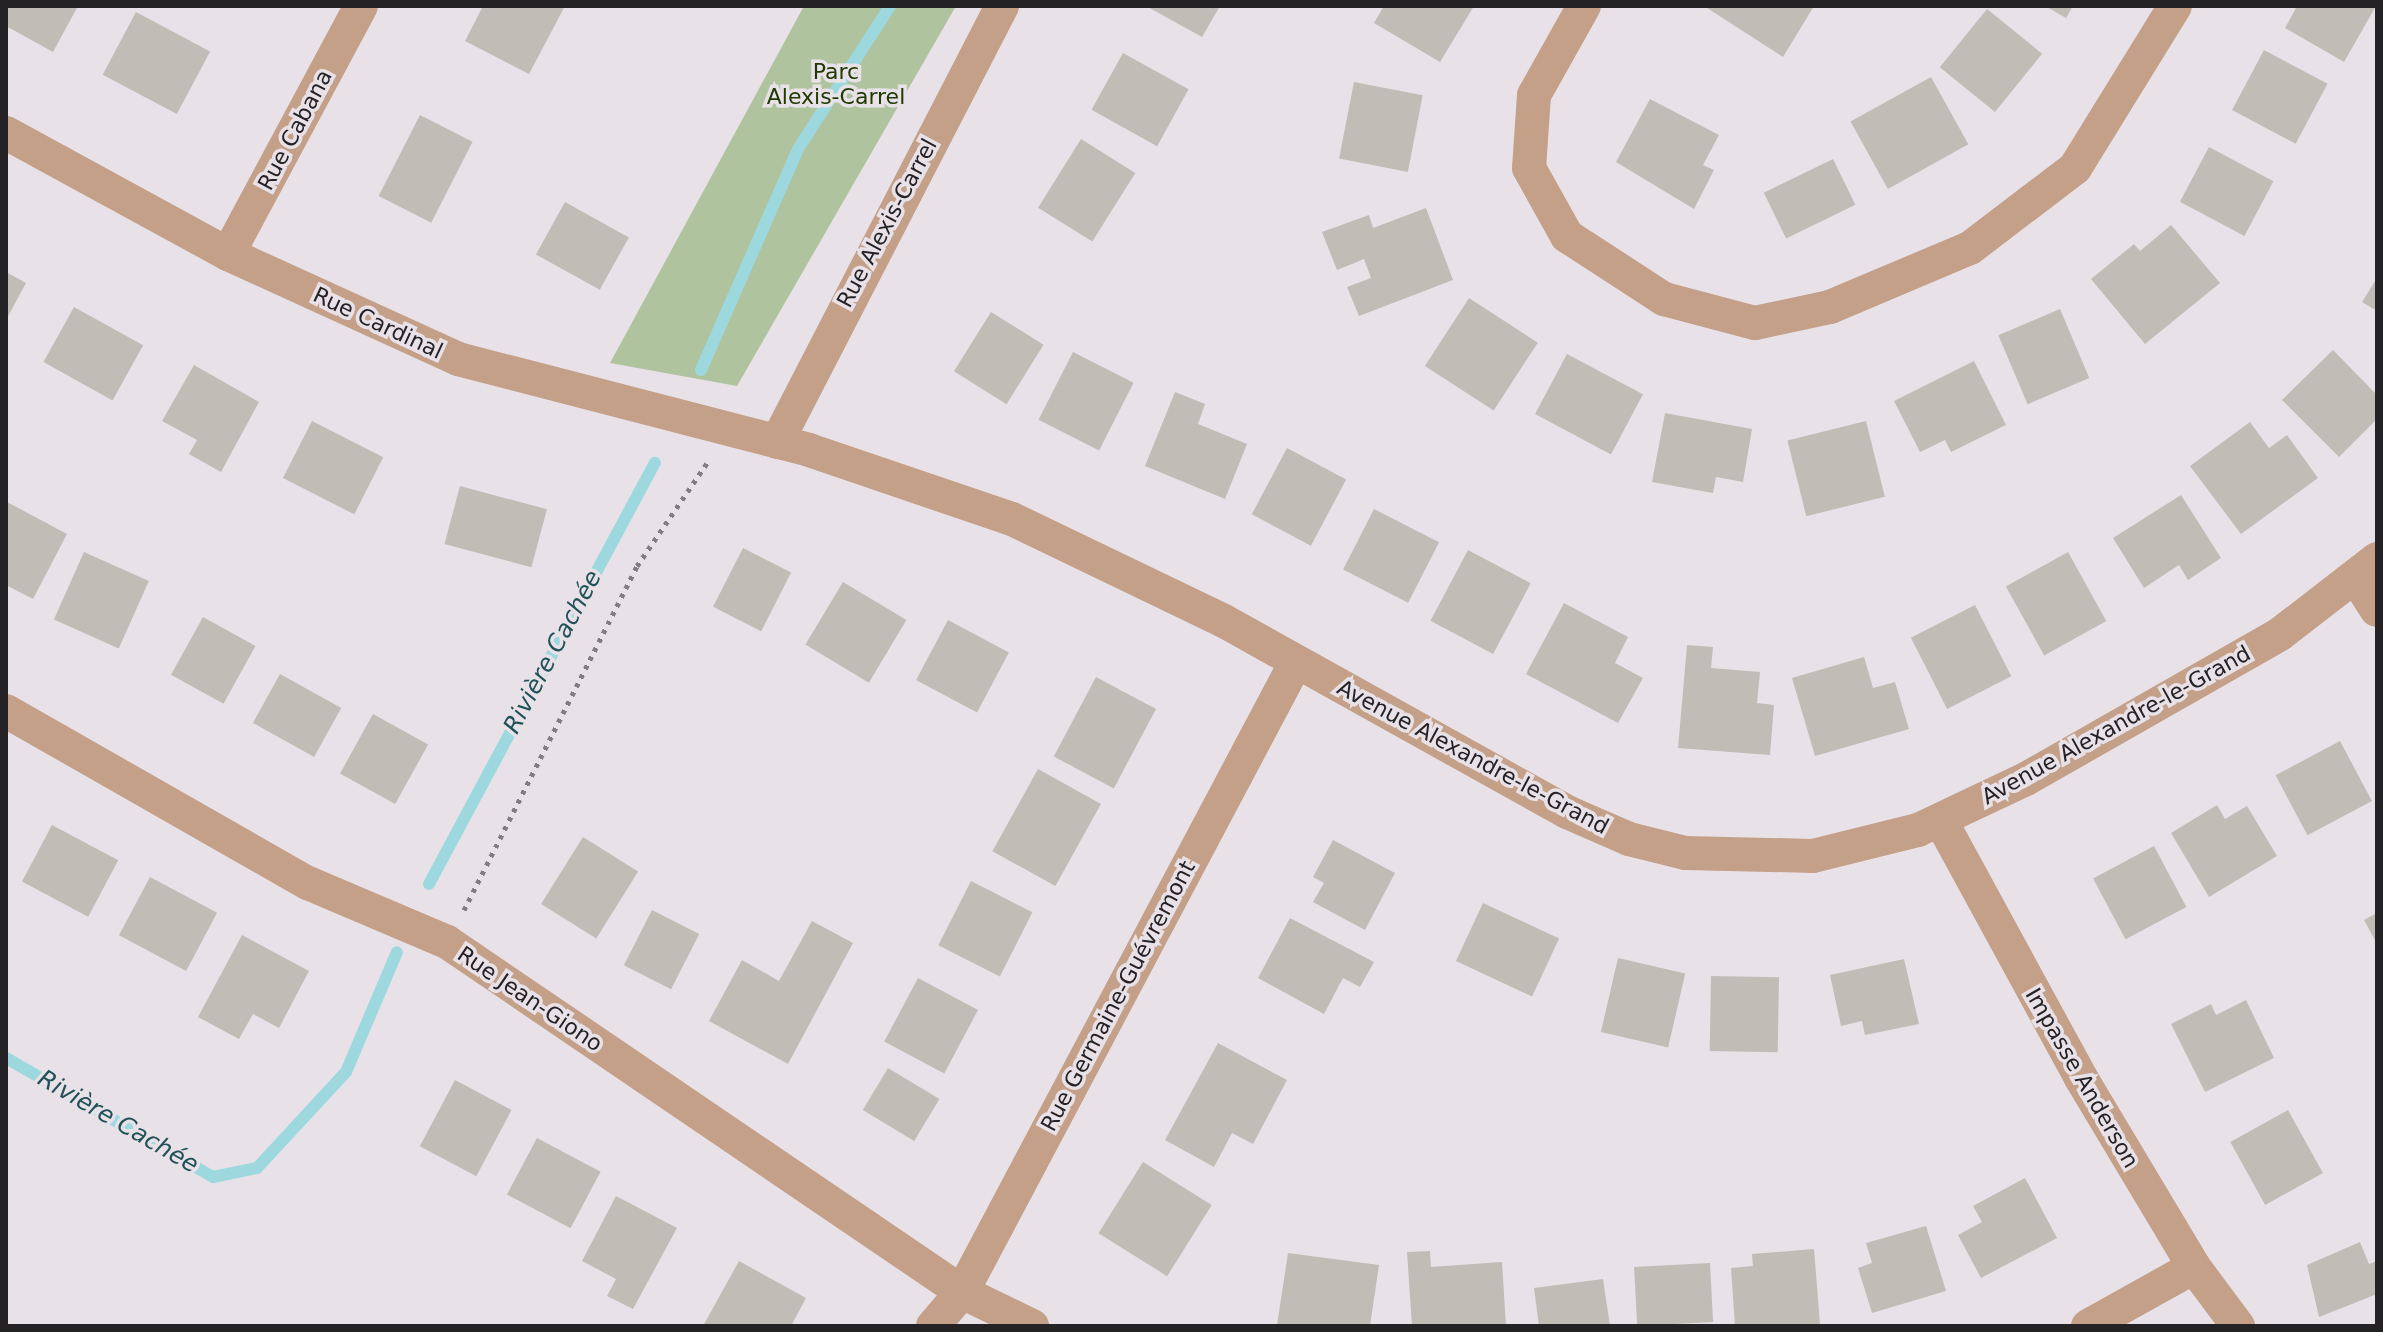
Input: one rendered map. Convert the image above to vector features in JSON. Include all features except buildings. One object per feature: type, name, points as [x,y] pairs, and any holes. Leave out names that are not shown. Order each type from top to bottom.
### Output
[{"type":"street","name":"Rue Cabana","points":[[228,254],[361,6]]},
{"type":"street","name":"Rue Alexis-Carrel","points":[[777,442],[1002,6]]},
{"type":"street","points":[[1584,6],[1534,95],[1529,168],[1567,236],[1664,299],[1755,323],[1830,307],[1970,248],[2075,168],[2175,6]]},
{"type":"street","name":"Rue Cardinal","points":[[6,133],[228,254],[458,359],[777,442]]},
{"type":"street","name":"Avenue Alexandre-le-Grand","points":[[777,442],[1012,519],[1296,662],[1567,812],[1658,848],[1724,858],[1813,856],[1871,846],[1941,821],[2241,657],[2366,568]]},
{"type":"street","points":[[2366,568],[2377,610]]},
{"type":"street","name":"Rue Germaine-Guévremont","points":[[933,1326],[962,1292],[1296,662]]},
{"type":"street","name":"Rue Jean-Giono","points":[[6,711],[308,883],[447,942],[962,1292],[1032,1326]]},
{"type":"street","name":"Impasse Anderson","points":[[1941,821],[2081,1078],[2194,1267],[2238,1326]]},
{"type":"street","points":[[2088,1326],[2194,1267]]},
{"type":"path","points":[[463,911],[637,566],[705,468]]},
{"type":"green space","name":"Parc Alexis-Carrel","points":[[804,6],[956,6],[737,386],[610,363]]},
{"type":"waterway","name":"Rivière Cachée","points":[[701,370],[798,149],[890,6]]},
{"type":"waterway","name":"Rivière Cachée","points":[[429,884],[655,463]]},
{"type":"waterway","name":"Rivière Cachée","points":[[6,1058],[213,1177],[257,1168],[346,1072],[397,952]]}]
